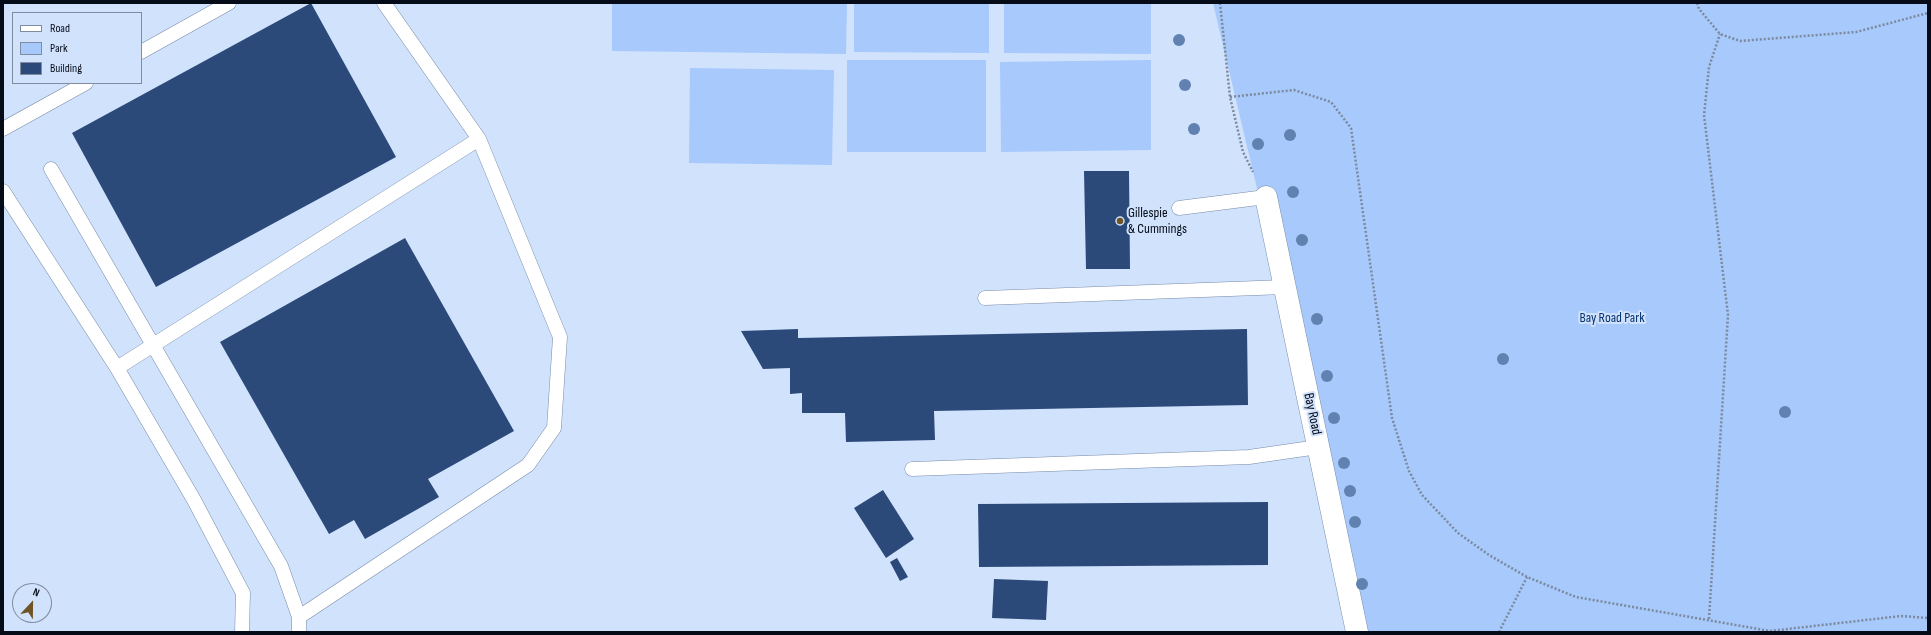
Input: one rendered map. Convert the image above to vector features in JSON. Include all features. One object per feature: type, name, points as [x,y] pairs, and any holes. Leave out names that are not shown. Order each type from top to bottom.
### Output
[{"type":"street","name":"Bay Road","points":[[1266,197],[1357,632]]},
{"type":"lane","points":[[142,51],[229,3]]},
{"type":"lane","points":[[299,617],[528,465],[554,428],[560,337],[479,139],[384,3]]},
{"type":"lane","points":[[3,129],[84,84]]},
{"type":"lane","points":[[117,368],[479,139]]},
{"type":"lane","points":[[51,169],[281,566],[299,617],[299,632]]},
{"type":"lane","points":[[3,191],[117,368],[194,500],[243,593],[242,632]]},
{"type":"lane","points":[[1179,208],[1266,197]]},
{"type":"lane","points":[[985,298],[1285,287]]},
{"type":"lane","points":[[912,469],[1249,456],[1318,447]]},
{"type":"path","points":[[1220,3],[1230,97],[1243,152],[1266,197]]},
{"type":"path","points":[[1698,3],[1699,9],[1720,34],[1740,41],[1856,32],[1928,13]]},
{"type":"path","points":[[1709,619],[1728,315],[1704,115],[1709,67],[1720,34]]},
{"type":"path","points":[[1230,97],[1294,90],[1331,102],[1351,128],[1392,418],[1408,471],[1422,495],[1458,533],[1489,555],[1527,577],[1576,597],[1709,619],[1770,631],[1901,616],[1928,618]]},
{"type":"path","points":[[1499,632],[1527,577]]},
{"type":"green space","points":[[612,3],[847,3],[846,54],[612,51]]},
{"type":"green space","points":[[854,3],[989,3],[989,53],[854,52]]},
{"type":"green space","points":[[1004,3],[1151,3],[1151,54],[1004,53]]},
{"type":"green space","name":"Bay Road Park","points":[[1213,3],[1928,3],[1928,632],[1364,632],[1348,572]]},
{"type":"green space","points":[[847,60],[986,60],[986,152],[847,152]]},
{"type":"green space","points":[[1151,60],[1151,150],[1001,152],[1000,62]]},
{"type":"green space","points":[[690,68],[834,70],[832,165],[689,163]]},
{"type":"building","points":[[311,3],[396,157],[156,287],[72,133]]},
{"type":"building","points":[[1084,171],[1129,171],[1130,269],[1086,269]]},
{"type":"building","points":[[405,238],[514,431],[428,479],[439,497],[365,539],[354,520],[329,534],[220,342]]},
{"type":"building","points":[[798,329],[798,338],[1247,329],[1248,405],[934,411],[935,440],[846,442],[845,413],[802,413],[802,393],[790,394],[790,368],[763,369],[741,331]]},
{"type":"building","points":[[883,490],[914,539],[886,558],[854,508]]},
{"type":"building","points":[[1268,502],[1268,565],[979,567],[978,504]]},
{"type":"building","points":[[897,558],[908,577],[900,581],[890,562]]},
{"type":"building","points":[[994,579],[1048,581],[1046,620],[992,618]]},
{"type":"place","name":"Gillespie & Cummings","points":[[1120,221]]}]
